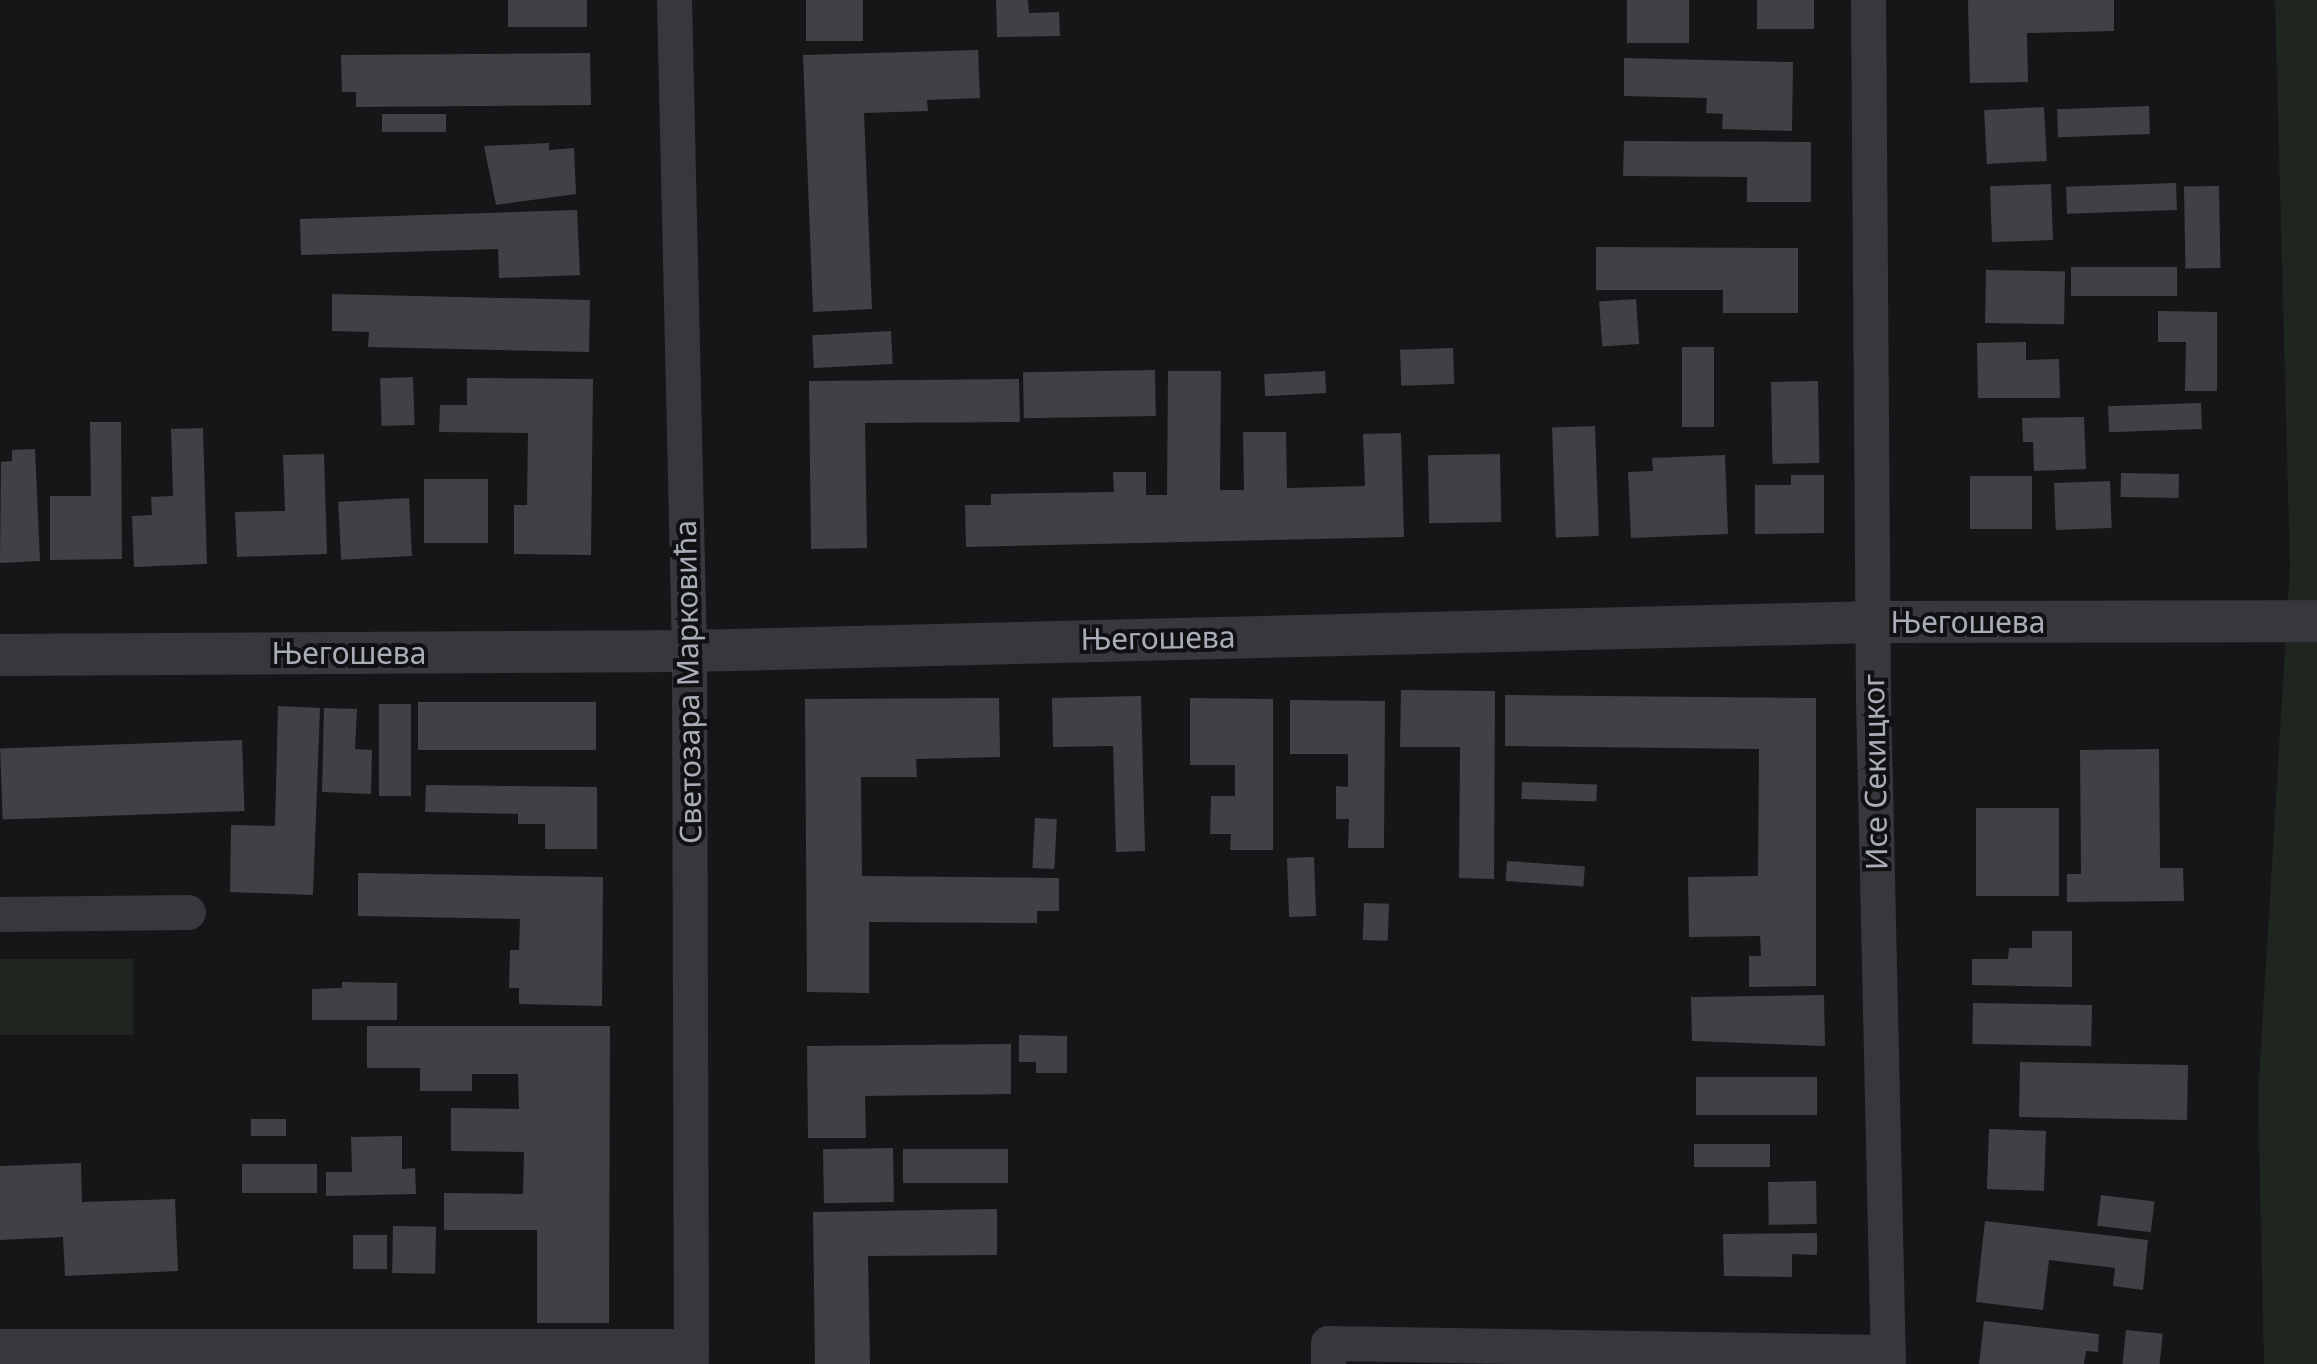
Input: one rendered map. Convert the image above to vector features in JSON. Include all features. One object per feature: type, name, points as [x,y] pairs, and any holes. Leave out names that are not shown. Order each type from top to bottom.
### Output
[{"type":"street","name":"Светозара Марковића","points":[[674,0],[689,651],[691,1355]]},
{"type":"street","name":"Исе Секицког","points":[[1868,0],[1872,622],[1888,1358]]},
{"type":"street","name":"Његошева","points":[[0,654],[689,651],[1872,622],[2317,621]]},
{"type":"street","points":[[0,914],[188,912]]},
{"type":"street","points":[[1328,1364],[1328,1343],[1888,1358]]},
{"type":"street","points":[[0,1346],[154,1355],[691,1355]]},
{"type":"shaded area","points":[[2275,0],[2317,0],[2317,1364],[2264,1364],[2258,1096],[2290,567]]},
{"type":"shaded area","points":[[0,959],[133,959],[133,1035],[0,1035]]},
{"type":"building","points":[[508,0],[587,0],[587,27],[508,27]]},
{"type":"building","points":[[806,0],[863,0],[863,41],[806,41]]},
{"type":"building","points":[[996,0],[1028,0],[1029,13],[1059,12],[1060,36],[997,37]]},
{"type":"building","points":[[1627,0],[1689,0],[1689,43],[1627,43]]},
{"type":"building","points":[[1757,0],[1814,0],[1814,29],[1757,29]]},
{"type":"building","points":[[1968,0],[2114,0],[2114,31],[2027,33],[2028,82],[1970,83]]},
{"type":"building","points":[[978,50],[980,98],[927,100],[928,111],[864,113],[872,309],[813,312],[803,55]]},
{"type":"building","points":[[590,53],[591,105],[356,107],[356,92],[342,92],[341,55]]},
{"type":"building","points":[[1624,58],[1793,62],[1792,131],[1722,129],[1723,114],[1706,113],[1707,98],[1624,96]]},
{"type":"building","points":[[2149,106],[2150,134],[2058,137],[2057,109]]},
{"type":"building","points":[[2044,107],[2047,161],[1987,164],[1984,110]]},
{"type":"building","points":[[382,114],[446,114],[446,132],[382,132]]},
{"type":"building","points":[[1624,141],[1811,142],[1811,202],[1747,202],[1747,177],[1623,176]]},
{"type":"building","points":[[549,143],[549,150],[574,148],[576,194],[496,205],[484,146]]},
{"type":"building","points":[[2176,183],[2177,210],[2067,214],[2066,187]]},
{"type":"building","points":[[2051,184],[2053,240],[1992,242],[1990,186]]},
{"type":"building","points":[[2219,186],[2220,268],[2185,269],[2184,187]]},
{"type":"building","points":[[577,210],[580,275],[499,278],[498,249],[301,255],[300,219]]},
{"type":"building","points":[[1596,247],[1798,248],[1798,313],[1723,313],[1723,290],[1596,290]]},
{"type":"building","points":[[2071,267],[2177,267],[2177,296],[2071,296]]},
{"type":"building","points":[[1986,270],[2065,271],[2064,324],[1985,323]]},
{"type":"building","points":[[332,294],[590,300],[589,352],[368,347],[369,332],[332,331]]},
{"type":"building","points":[[1636,299],[1639,344],[1602,346],[1599,302]]},
{"type":"building","points":[[2158,311],[2217,312],[2217,391],[2185,391],[2186,342],[2158,342]]},
{"type":"building","points":[[891,331],[893,364],[814,368],[812,335]]},
{"type":"building","points":[[2026,342],[2026,360],[2059,359],[2060,398],[1978,398],[1977,343]]},
{"type":"building","points":[[1682,347],[1714,347],[1714,427],[1682,427]]},
{"type":"building","points":[[1453,348],[1454,384],[1401,386],[1400,350]]},
{"type":"building","points":[[1155,370],[1156,416],[1024,418],[1023,372]]},
{"type":"building","points":[[1168,371],[1221,371],[1220,490],[1244,490],[1243,432],[1286,432],[1287,488],[1365,486],[1363,434],[1401,433],[1404,537],[966,547],[965,505],[991,505],[991,494],[1114,492],[1113,472],[1146,472],[1146,495],[1167,495]]},
{"type":"building","points":[[1325,371],[1326,393],[1265,396],[1264,374]]},
{"type":"building","points":[[413,377],[415,425],[382,426],[380,378]]},
{"type":"building","points":[[467,378],[593,379],[591,555],[514,554],[514,505],[527,505],[528,433],[439,432],[440,405],[467,405]]},
{"type":"building","points":[[1019,379],[1020,422],[865,423],[867,548],[811,549],[809,381]]},
{"type":"building","points":[[1818,381],[1819,463],[1772,464],[1771,382]]},
{"type":"building","points":[[2201,403],[2202,429],[2109,432],[2108,406]]},
{"type":"building","points":[[2084,417],[2086,469],[2034,471],[2033,442],[2023,442],[2022,418]]},
{"type":"building","points":[[90,422],[121,422],[122,559],[50,560],[50,496],[91,496]]},
{"type":"building","points":[[1595,426],[1599,536],[1556,537],[1552,428]]},
{"type":"building","points":[[203,428],[207,564],[134,567],[132,516],[152,515],[151,497],[173,496],[171,429]]},
{"type":"building","points":[[35,449],[40,561],[0,563],[1,462],[12,461],[12,450]]},
{"type":"building","points":[[324,454],[327,554],[237,557],[235,512],[285,511],[283,455]]},
{"type":"building","points":[[1500,454],[1501,522],[1429,523],[1428,455]]},
{"type":"building","points":[[1725,455],[1728,534],[1631,538],[1628,472],[1653,471],[1652,458]]},
{"type":"building","points":[[2121,473],[2179,474],[2179,498],[2121,497]]},
{"type":"building","points":[[1791,475],[1824,475],[1824,533],[1755,534],[1755,485],[1791,485]]},
{"type":"building","points":[[1970,476],[2032,476],[2032,529],[1970,529]]},
{"type":"building","points":[[424,479],[488,479],[488,543],[424,543]]},
{"type":"building","points":[[2110,481],[2112,528],[2056,530],[2054,483]]},
{"type":"building","points":[[409,498],[412,556],[341,560],[338,502]]},
{"type":"building","points":[[1401,690],[1495,691],[1494,879],[1459,878],[1460,747],[1400,747]]},
{"type":"building","points":[[1505,695],[1816,698],[1816,986],[1749,987],[1749,956],[1761,956],[1760,936],[1689,937],[1688,877],[1758,876],[1759,749],[1505,746]]},
{"type":"building","points":[[1141,696],[1145,851],[1116,852],[1113,746],[1053,747],[1052,698]]},
{"type":"building","points":[[999,698],[1000,757],[916,759],[917,777],[861,777],[862,876],[1059,878],[1059,911],[1037,911],[1037,923],[869,922],[869,993],[807,992],[805,699]]},
{"type":"building","points":[[1190,698],[1273,699],[1273,850],[1230,850],[1231,834],[1210,834],[1211,796],[1235,796],[1235,765],[1190,765]]},
{"type":"building","points":[[1290,700],[1385,701],[1384,848],[1348,848],[1349,819],[1336,819],[1336,786],[1348,787],[1348,754],[1290,754]]},
{"type":"building","points":[[418,702],[596,702],[596,750],[418,750]]},
{"type":"building","points":[[379,704],[411,704],[411,796],[379,796]]},
{"type":"building","points":[[278,706],[320,708],[313,895],[230,892],[231,825],[275,826]]},
{"type":"building","points":[[324,708],[357,709],[355,749],[372,750],[371,794],[322,792]]},
{"type":"building","points":[[242,740],[244,811],[3,819],[0,748]]},
{"type":"building","points":[[2159,749],[2160,868],[2183,868],[2184,901],[2067,902],[2067,874],[2081,874],[2080,750]]},
{"type":"building","points":[[1522,782],[1597,785],[1596,802],[1521,799]]},
{"type":"building","points":[[426,785],[597,787],[597,849],[545,849],[545,824],[518,824],[518,814],[425,812]]},
{"type":"building","points":[[1976,808],[2059,808],[2059,896],[1976,896]]},
{"type":"building","points":[[1035,818],[1057,819],[1054,869],[1032,868]]},
{"type":"building","points":[[1314,857],[1316,916],[1289,917],[1287,858]]},
{"type":"building","points":[[1507,861],[1585,866],[1583,886],[1506,881]]},
{"type":"building","points":[[358,873],[603,877],[602,1006],[519,1004],[519,988],[509,988],[510,950],[519,950],[520,919],[358,916]]},
{"type":"building","points":[[1364,903],[1389,904],[1388,941],[1363,940]]},
{"type":"building","points":[[2032,931],[2072,931],[2072,987],[1972,985],[1972,959],[2008,959],[2009,948],[2032,948]]},
{"type":"building","points":[[342,982],[397,983],[397,1020],[312,1020],[312,989],[342,988]]},
{"type":"building","points":[[1824,995],[1825,1046],[1692,1041],[1691,997]]},
{"type":"building","points":[[1973,1003],[2092,1005],[2091,1046],[1972,1044]]},
{"type":"building","points":[[367,1026],[610,1026],[609,1323],[537,1323],[537,1230],[444,1230],[444,1193],[523,1194],[524,1152],[451,1151],[451,1108],[519,1109],[518,1074],[472,1074],[472,1091],[420,1091],[420,1068],[367,1068]]},
{"type":"building","points":[[1019,1035],[1067,1036],[1067,1073],[1036,1073],[1036,1062],[1019,1062]]},
{"type":"building","points":[[1011,1044],[1011,1094],[865,1096],[866,1138],[808,1138],[807,1046]]},
{"type":"building","points":[[2020,1062],[2188,1065],[2187,1120],[2019,1117]]},
{"type":"building","points":[[1696,1077],[1817,1077],[1817,1115],[1696,1115]]},
{"type":"building","points":[[251,1119],[286,1119],[286,1136],[251,1136]]},
{"type":"building","points":[[1989,1129],[2046,1131],[2044,1191],[1987,1189]]},
{"type":"building","points":[[402,1136],[402,1169],[415,1168],[416,1194],[326,1196],[326,1172],[352,1172],[351,1137]]},
{"type":"building","points":[[1694,1144],[1770,1144],[1770,1167],[1694,1167]]},
{"type":"building","points":[[893,1148],[894,1202],[824,1203],[823,1149]]},
{"type":"building","points":[[903,1149],[1008,1149],[1008,1183],[903,1183]]},
{"type":"building","points":[[81,1163],[82,1202],[175,1199],[178,1271],[65,1276],[63,1237],[0,1240],[0,1166]]},
{"type":"building","points":[[242,1164],[317,1164],[317,1193],[242,1193]]},
{"type":"building","points":[[1816,1181],[1817,1224],[1769,1225],[1768,1182]]},
{"type":"building","points":[[2101,1195],[2155,1202],[2151,1232],[2097,1226]]},
{"type":"building","points":[[997,1209],[997,1255],[868,1256],[870,1364],[815,1364],[813,1212]]},
{"type":"building","points":[[1985,1221],[2148,1240],[2143,1290],[2113,1286],[2115,1268],[2049,1260],[2043,1310],[1976,1302]]},
{"type":"building","points":[[393,1226],[436,1227],[435,1274],[392,1273]]},
{"type":"building","points":[[1817,1233],[1817,1255],[1792,1254],[1792,1277],[1724,1276],[1723,1234]]},
{"type":"building","points":[[353,1235],[387,1235],[387,1269],[353,1269]]},
{"type":"building","points":[[1984,1321],[2099,1334],[2098,1352],[2086,1351],[2084,1364],[1979,1364]]},
{"type":"building","points":[[2126,1330],[2163,1334],[2160,1364],[2122,1364]]}]
